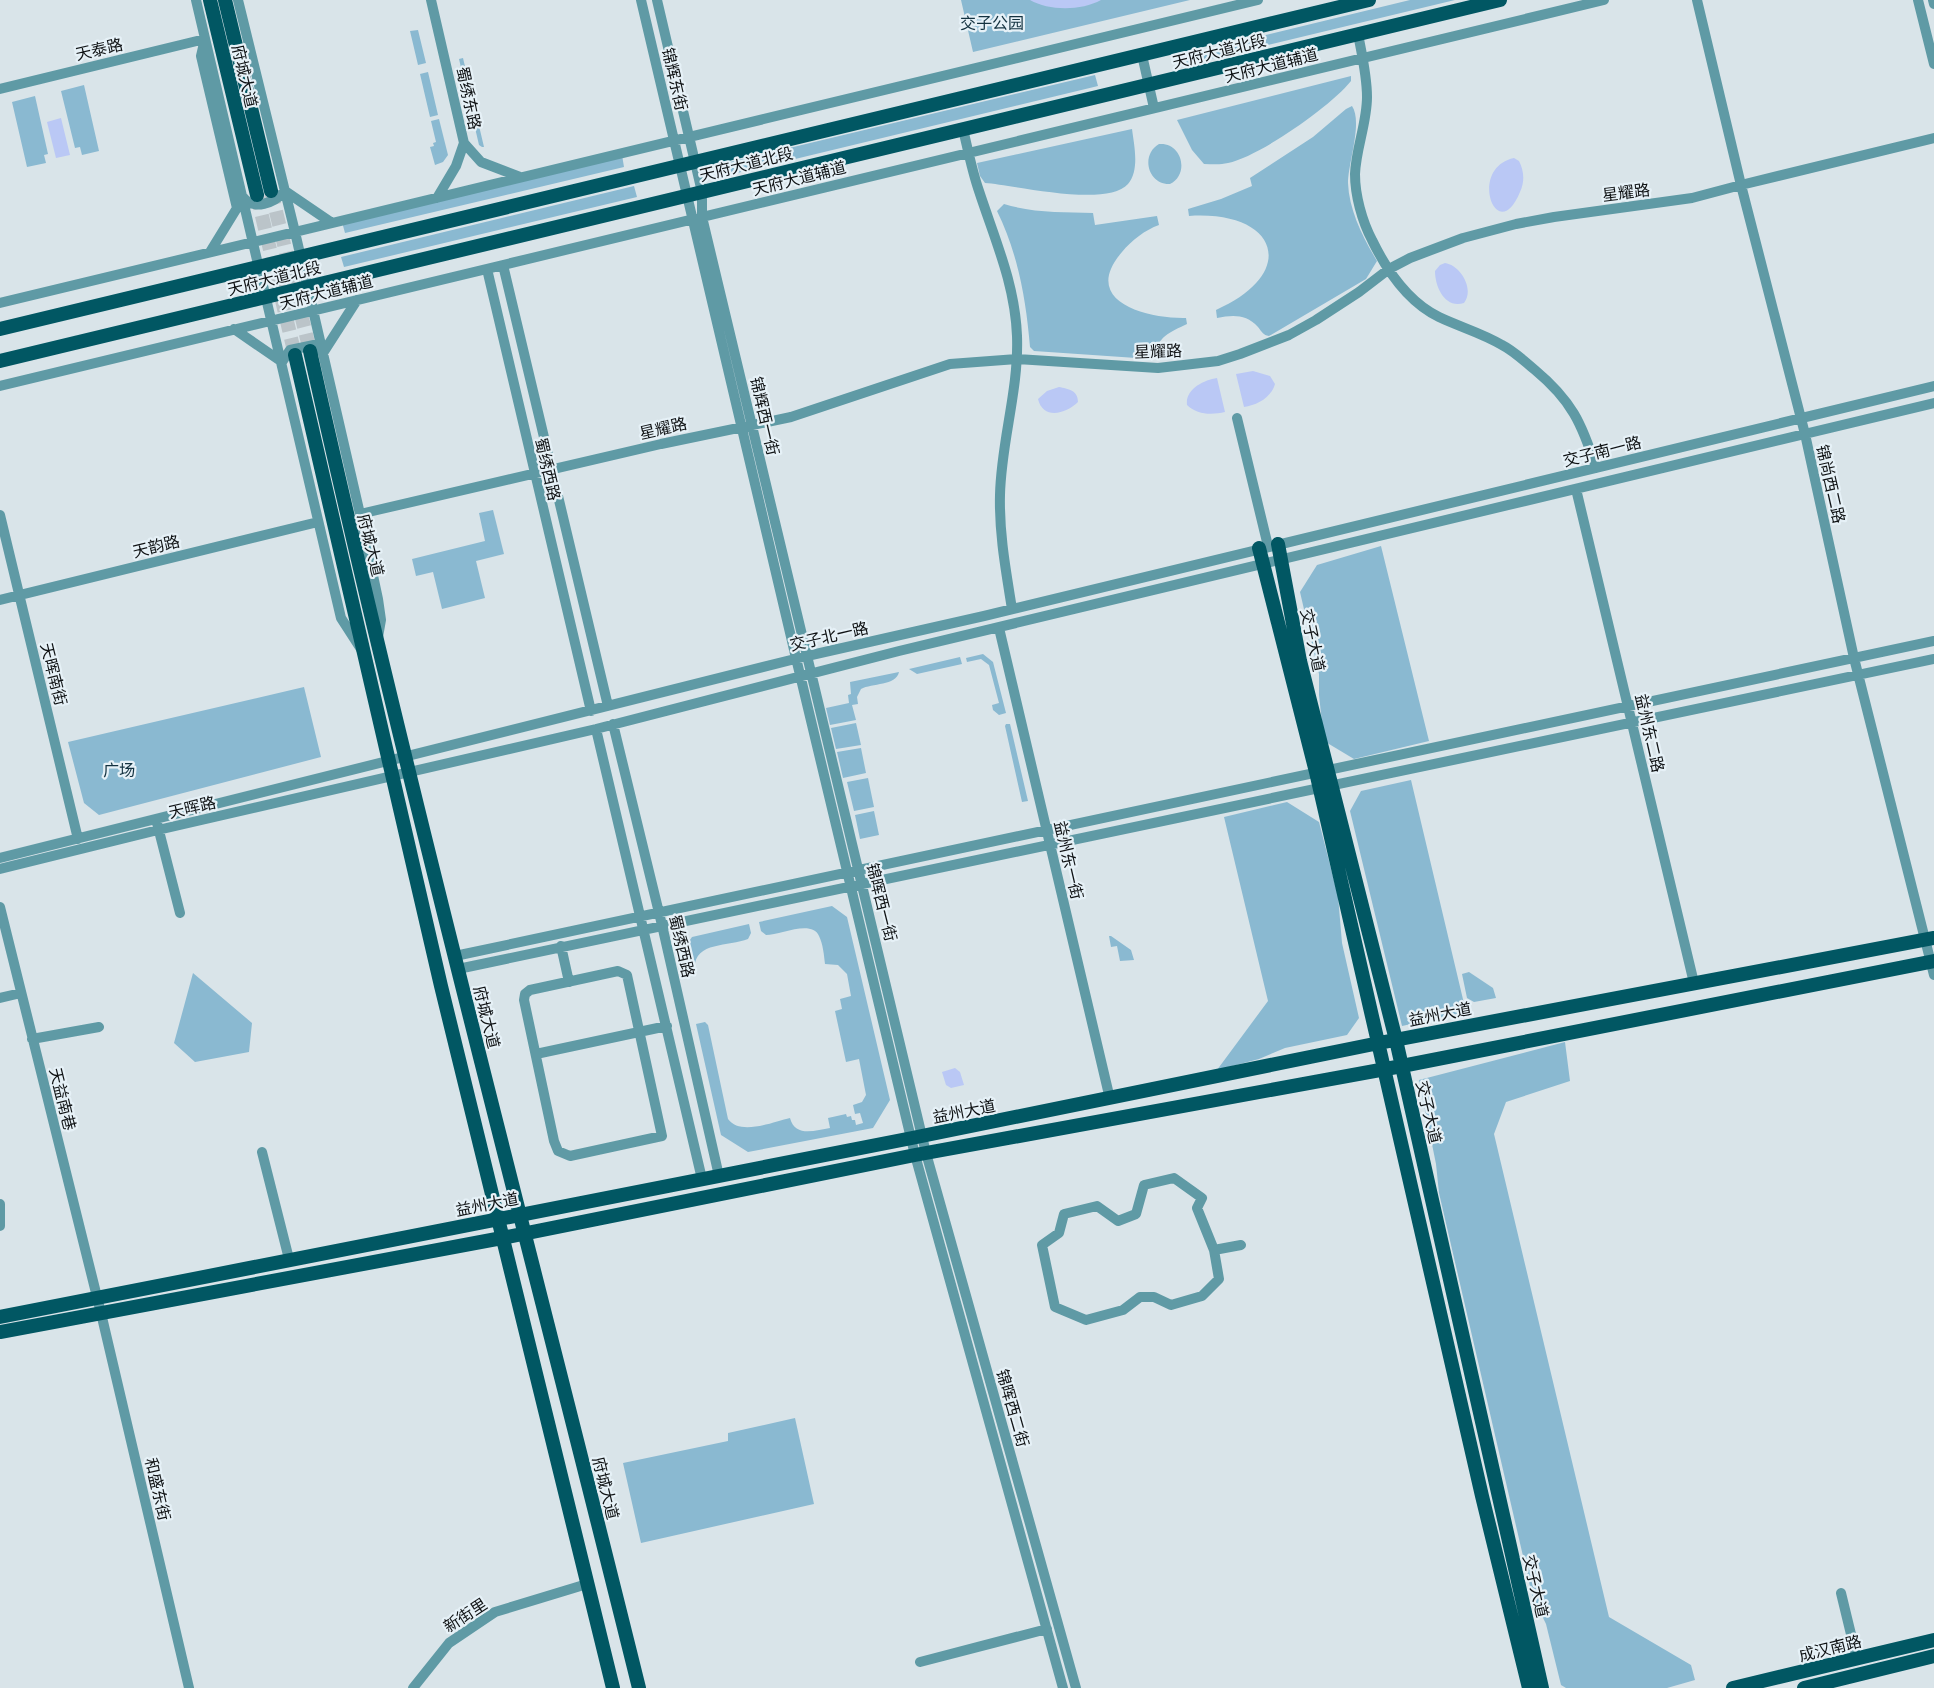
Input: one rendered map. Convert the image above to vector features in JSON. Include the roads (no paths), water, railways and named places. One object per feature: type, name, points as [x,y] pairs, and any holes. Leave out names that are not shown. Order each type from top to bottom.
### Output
[{"type":"main road","name":"府城大道","points":[[210,0],[250,196]]},
{"type":"main road","name":"府城大道","points":[[225,0],[278,191]]},
{"type":"main road","name":"天府大道北段","points":[[0,329],[1369,0]]},
{"type":"main road","name":"天府大道北段","points":[[0,361],[1500,0]]},
{"type":"main road","name":"府城大道","points":[[317,352],[348,522],[639,1688]]},
{"type":"main road","name":"府城大道","points":[[295,355],[388,761],[497,1219],[613,1688]]},
{"type":"main road","name":"交子大道","points":[[1268,546],[1280,559],[1379,1043],[1482,1496],[1529,1688]]},
{"type":"main road","name":"交子大道","points":[[1268,546],[1263,564],[1322,772]]},
{"type":"main road","name":"交子大道","points":[[1325,787],[1396,1040],[1542,1688]]},
{"type":"main road","name":"益州大道","points":[[0,1317],[1110,1099],[1379,1043],[1930,939]]},
{"type":"main road","name":"益州大道","points":[[0,1332],[524,1234],[921,1154],[1933,966]]},
{"type":"main road","name":"成汉南路","points":[[1733,1688],[1934,1640]]},
{"type":"main road","name":"成汉南路","points":[[1804,1688],[1934,1656]]},
{"type":"street","points":[[196,0],[250,196],[254,242],[341,618],[363,651]]},
{"type":"street","points":[[238,0],[278,191],[294,232],[313,310],[317,352]]},
{"type":"street","name":"蜀绣东路","points":[[431,0],[464,143],[456,166],[437,198]]},
{"type":"street","name":"锦辉东街","points":[[641,0],[680,166]]},
{"type":"street","name":"锦辉东街","points":[[657,0],[695,162]]},
{"type":"street","points":[[0,303],[1258,0]]},
{"type":"street","name":"天府大道辅道","points":[[0,386],[1604,0]]},
{"type":"street","name":"锦尚西二路","points":[[1696,0],[1804,434],[1854,658],[1930,939],[1933,966]]},
{"type":"street","points":[[1918,0],[1934,64]]},
{"type":"street","points":[[1358,34],[1367,99],[1355,174],[1359,203],[1371,238],[1398,283],[1417,303],[1439,317],[1504,346],[1555,387],[1576,416],[1587,439],[1596,468]]},
{"type":"street","points":[[205,39],[201,56],[237,208],[210,252]]},
{"type":"street","name":"天泰路","points":[[0,89],[205,39]]},
{"type":"street","points":[[1142,55],[1154,108]]},
{"type":"street","points":[[963,129],[978,189],[1012,291],[1017,336],[1012,411],[1005,446],[1000,494],[1001,538],[1012,609]]},
{"type":"street","name":"星耀路","points":[[360,514],[747,425],[791,417],[950,364],[1017,359],[1158,368],[1218,361],[1289,335],[1324,315],[1410,258],[1463,238],[1516,224],[1692,198],[1934,138]]},
{"type":"street","points":[[464,143],[481,162],[520,177]]},
{"type":"street","name":"锦辉西一街","points":[[695,162],[702,192],[697,218]]},
{"type":"street","name":"锦辉西一街","points":[[680,166],[686,196],[697,218],[806,677]]},
{"type":"street","points":[[250,196],[248,203],[254,205],[277,200],[278,191]]},
{"type":"street","points":[[278,191],[332,223]]},
{"type":"street","name":"蜀绣西路","points":[[503,265],[608,706]]},
{"type":"street","name":"蜀绣西路","points":[[487,268],[591,711]]},
{"type":"street","points":[[317,352],[357,300]]},
{"type":"street","points":[[234,329],[282,362]]},
{"type":"street","points":[[282,362],[290,350],[314,345],[317,352],[360,514],[378,599],[381,620],[377,640]]},
{"type":"street","name":"交子南一路","points":[[1268,546],[1934,386]]},
{"type":"street","name":"交子南一路","points":[[1280,559],[1934,403]]},
{"type":"street","points":[[1238,418],[1268,546]]},
{"type":"street","name":"益州东二路","points":[[1576,489],[1694,983]]},
{"type":"street","name":"天晖南街","points":[[0,515],[78,839]]},
{"type":"street","name":"天韵路","points":[[0,600],[318,522]]},
{"type":"street","name":"交子北一路","points":[[388,761],[801,657],[1012,609],[1268,546]]},
{"type":"street","name":"交子北一路","points":[[392,777],[596,729],[806,677],[899,651],[1280,559]]},
{"type":"street","name":"益州东一街","points":[[999,628],[1110,1099]]},
{"type":"street","points":[[456,962],[658,912],[1934,641]]},
{"type":"street","points":[[456,962],[561,946],[1934,659]]},
{"type":"street","name":"锦晖西一街","points":[[806,677],[859,870],[917,1137]]},
{"type":"street","name":"锦晖西一街","points":[[806,677],[847,872],[917,1137]]},
{"type":"street","name":"蜀绣西路","points":[[613,724],[662,925],[719,1176]]},
{"type":"street","name":"蜀绣西路","points":[[596,729],[702,1179]]},
{"type":"street","name":"天晖路","points":[[0,869],[388,761]]},
{"type":"street","name":"天晖路","points":[[0,858],[78,839],[392,777]]},
{"type":"street","points":[[157,825],[180,913]]},
{"type":"street","name":"天益南巷","points":[[0,907],[97,1297]]},
{"type":"street","points":[[561,946],[569,982]]},
{"type":"street","points":[[618,971],[627,975],[662,1136],[570,1156],[558,1151],[524,1000],[525,994],[530,990],[569,982],[618,971]]},
{"type":"street","points":[[0,998],[21,993]]},
{"type":"street","points":[[536,1054],[667,1026]]},
{"type":"street","points":[[33,1039],[99,1027]]},
{"type":"street","name":"锦晖西二街","points":[[917,1137],[1063,1688]]},
{"type":"street","points":[[262,1152],[289,1259]]},
{"type":"street","name":"锦晖西二街","points":[[921,1154],[1076,1688]]},
{"type":"street","points":[[1174,1178],[1202,1198],[1197,1208],[1214,1250],[1219,1279],[1203,1296],[1171,1305],[1154,1297],[1140,1297],[1123,1310],[1086,1320],[1055,1307],[1042,1245],[1059,1233],[1064,1214],[1097,1206],[1118,1221],[1136,1214],[1144,1185],[1174,1178]]},
{"type":"street","points":[[0,1204],[0,1226]]},
{"type":"street","points":[[1214,1250],[1241,1245]]},
{"type":"street","name":"和盛东街","points":[[97,1297],[189,1688]]},
{"type":"street","name":"新街里","points":[[413,1688],[449,1643],[495,1612],[587,1584]]},
{"type":"street","points":[[1841,1593],[1857,1659]]},
{"type":"street","points":[[920,1662],[1047,1629]]},
{"type":"tunnel","points":[[271,191],[310,351]]},
{"type":"tunnel","points":[[257,195],[295,355]]},
{"type":"park label","name":"交子公园","points":[[992,23]]},
{"type":"park label","name":"广场","points":[[119,770]]}]
